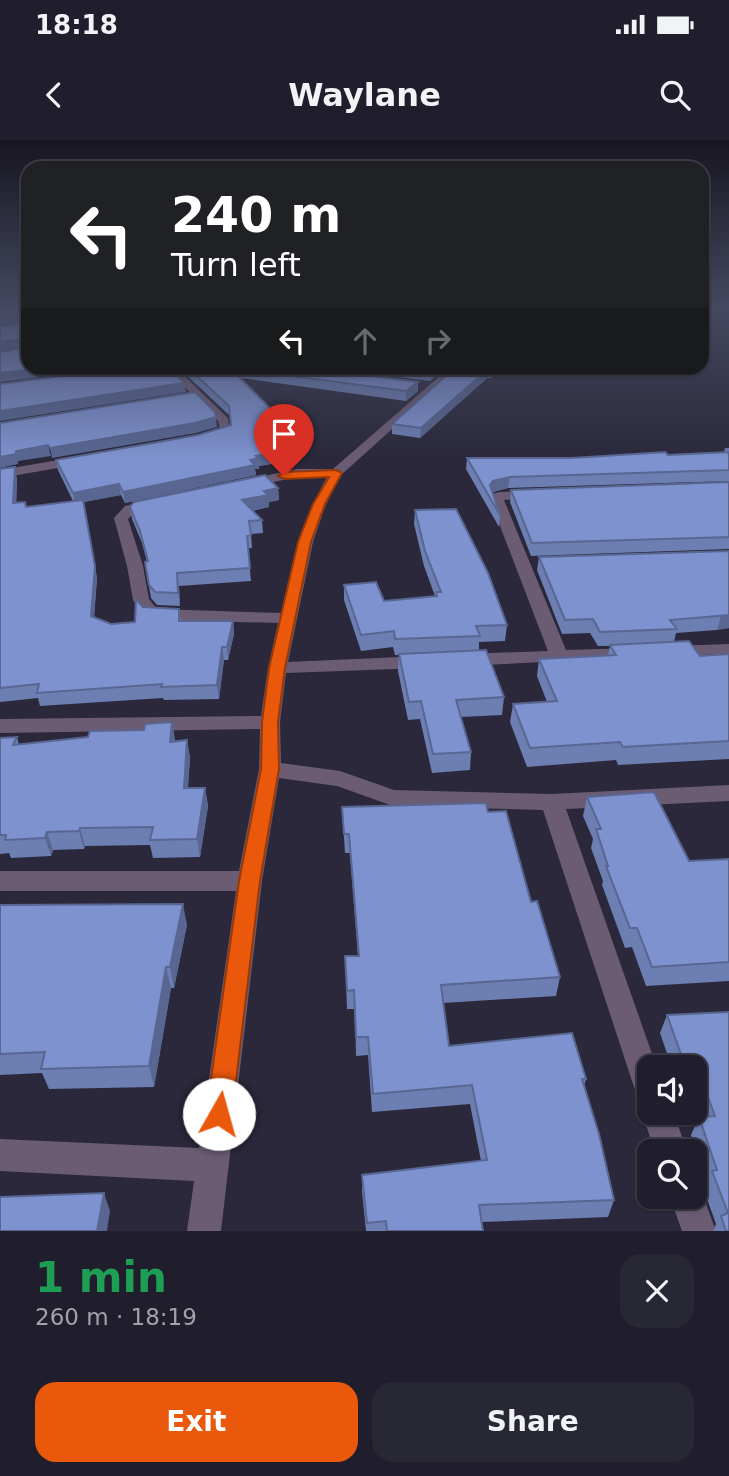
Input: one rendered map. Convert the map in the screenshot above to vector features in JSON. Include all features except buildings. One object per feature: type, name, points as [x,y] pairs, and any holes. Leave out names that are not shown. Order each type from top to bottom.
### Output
[{"type":"street","points":[[176,375],[191,397],[224,421],[227,427],[226,431],[218,435],[199,439]]},
{"type":"street","points":[[204,1231],[250,881],[270,769],[270,722],[277,668],[305,542],[319,504],[336,473],[424,386],[443,375]]},
{"type":"street","points":[[0,474],[93,458]]},
{"type":"street","points":[[232,486],[297,473],[336,473]]},
{"type":"street","points":[[550,494],[500,496],[497,500],[529,564],[559,656]]},
{"type":"street","points":[[168,500],[130,509],[121,517],[145,608],[151,613],[163,615],[287,618]]},
{"type":"street","points":[[277,668],[729,649]]},
{"type":"street","points":[[0,726],[270,722]]},
{"type":"street","points":[[270,769],[358,783],[373,792],[393,798],[552,802],[729,793]]},
{"type":"street","points":[[552,802],[638,1055]]},
{"type":"street","points":[[0,881],[250,881]]},
{"type":"street","points":[[0,1155],[213,1165]]},
{"type":"street","points":[[691,1209],[699,1231]]},
{"type":"route","points":[[219,1114],[250,881],[270,769],[270,722],[277,668],[305,542],[319,504],[336,473],[297,473],[284,476]]}]
